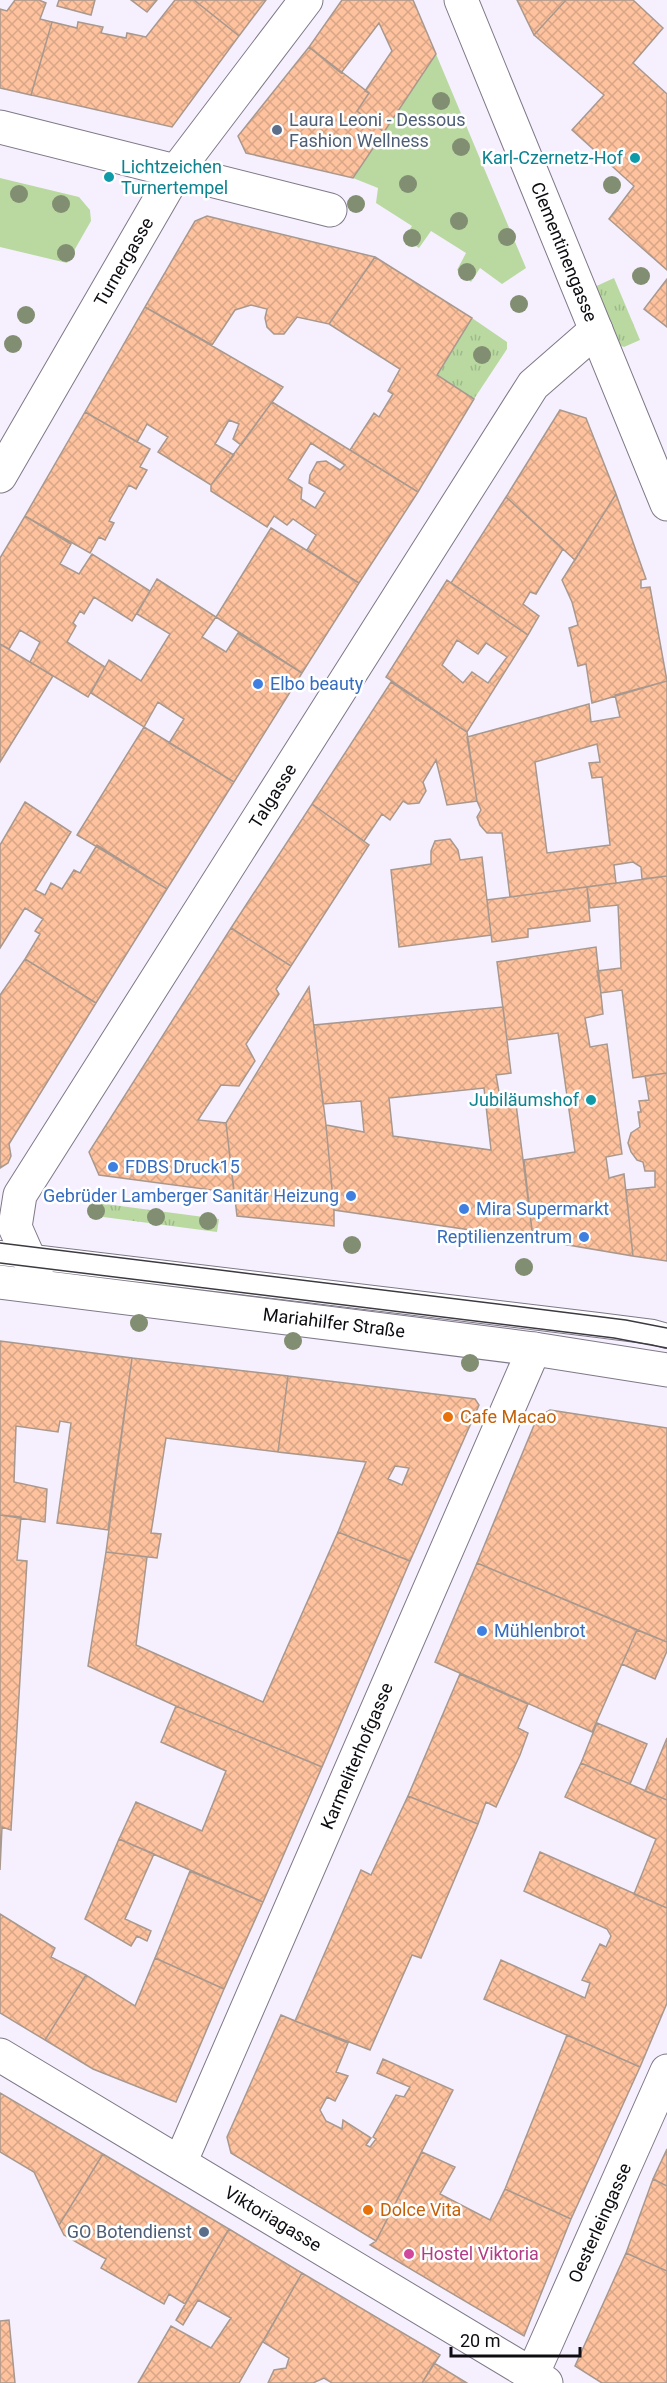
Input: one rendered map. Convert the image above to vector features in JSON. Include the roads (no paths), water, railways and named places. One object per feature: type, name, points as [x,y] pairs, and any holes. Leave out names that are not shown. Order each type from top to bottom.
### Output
[{"type":"street","name":"Turnergasse","points":[[0,476],[177,170],[306,0]]},
{"type":"street","name":"Clementinengasse","points":[[461,0],[667,504]]},
{"type":"street","points":[[0,127],[330,210]]},
{"type":"street","name":"Talgasse","points":[[41,1286],[14,1255],[20,1195],[533,385],[596,330]]},
{"type":"street","name":"Mariahilfer Straße","points":[[0,1282],[534,1349],[667,1370]]},
{"type":"street","name":"Karmeliterhofgasse","points":[[180,2163],[534,1349]]},
{"type":"street","name":"Viktoriagasse","points":[[0,2055],[539,2379]]},
{"type":"street","name":"Oesterleingasse","points":[[539,2379],[667,2071]]},
{"type":"lane","points":[[14,1255],[609,1326],[667,1336]]},
{"type":"tram line","points":[[0,1243],[626,1320],[667,1328]]},
{"type":"tram line","points":[[0,1263],[614,1338],[667,1348]]},
{"type":"place","name":"Laura Leoni - Dessous Fashion Wellness","points":[[277,130]]},
{"type":"place","name":"Karl-Czernetz-Hof","points":[[635,158]]},
{"type":"place","name":"Lichtzeichen Turnertempel","points":[[109,177]]},
{"type":"place","name":"Elbo beauty","points":[[258,684]]},
{"type":"place","name":"Jubiläumshof","points":[[591,1100]]},
{"type":"place","name":"FDBS Druck15","points":[[113,1167]]},
{"type":"place","name":"Gebrüder Lamberger Sanitär Heizung","points":[[351,1196]]},
{"type":"place","name":"Mira Supermarkt","points":[[464,1209]]},
{"type":"place","name":"Reptilienzentrum","points":[[584,1237]]},
{"type":"place","name":"Cafe Macao","points":[[448,1417]]},
{"type":"place","name":"Mühlenbrot","points":[[482,1631]]},
{"type":"place","name":"Dolce Vita","points":[[368,2210]]},
{"type":"place","name":"GO Botendienst","points":[[204,2232]]},
{"type":"place","name":"Hostel Viktoria","points":[[409,2254]]}]
